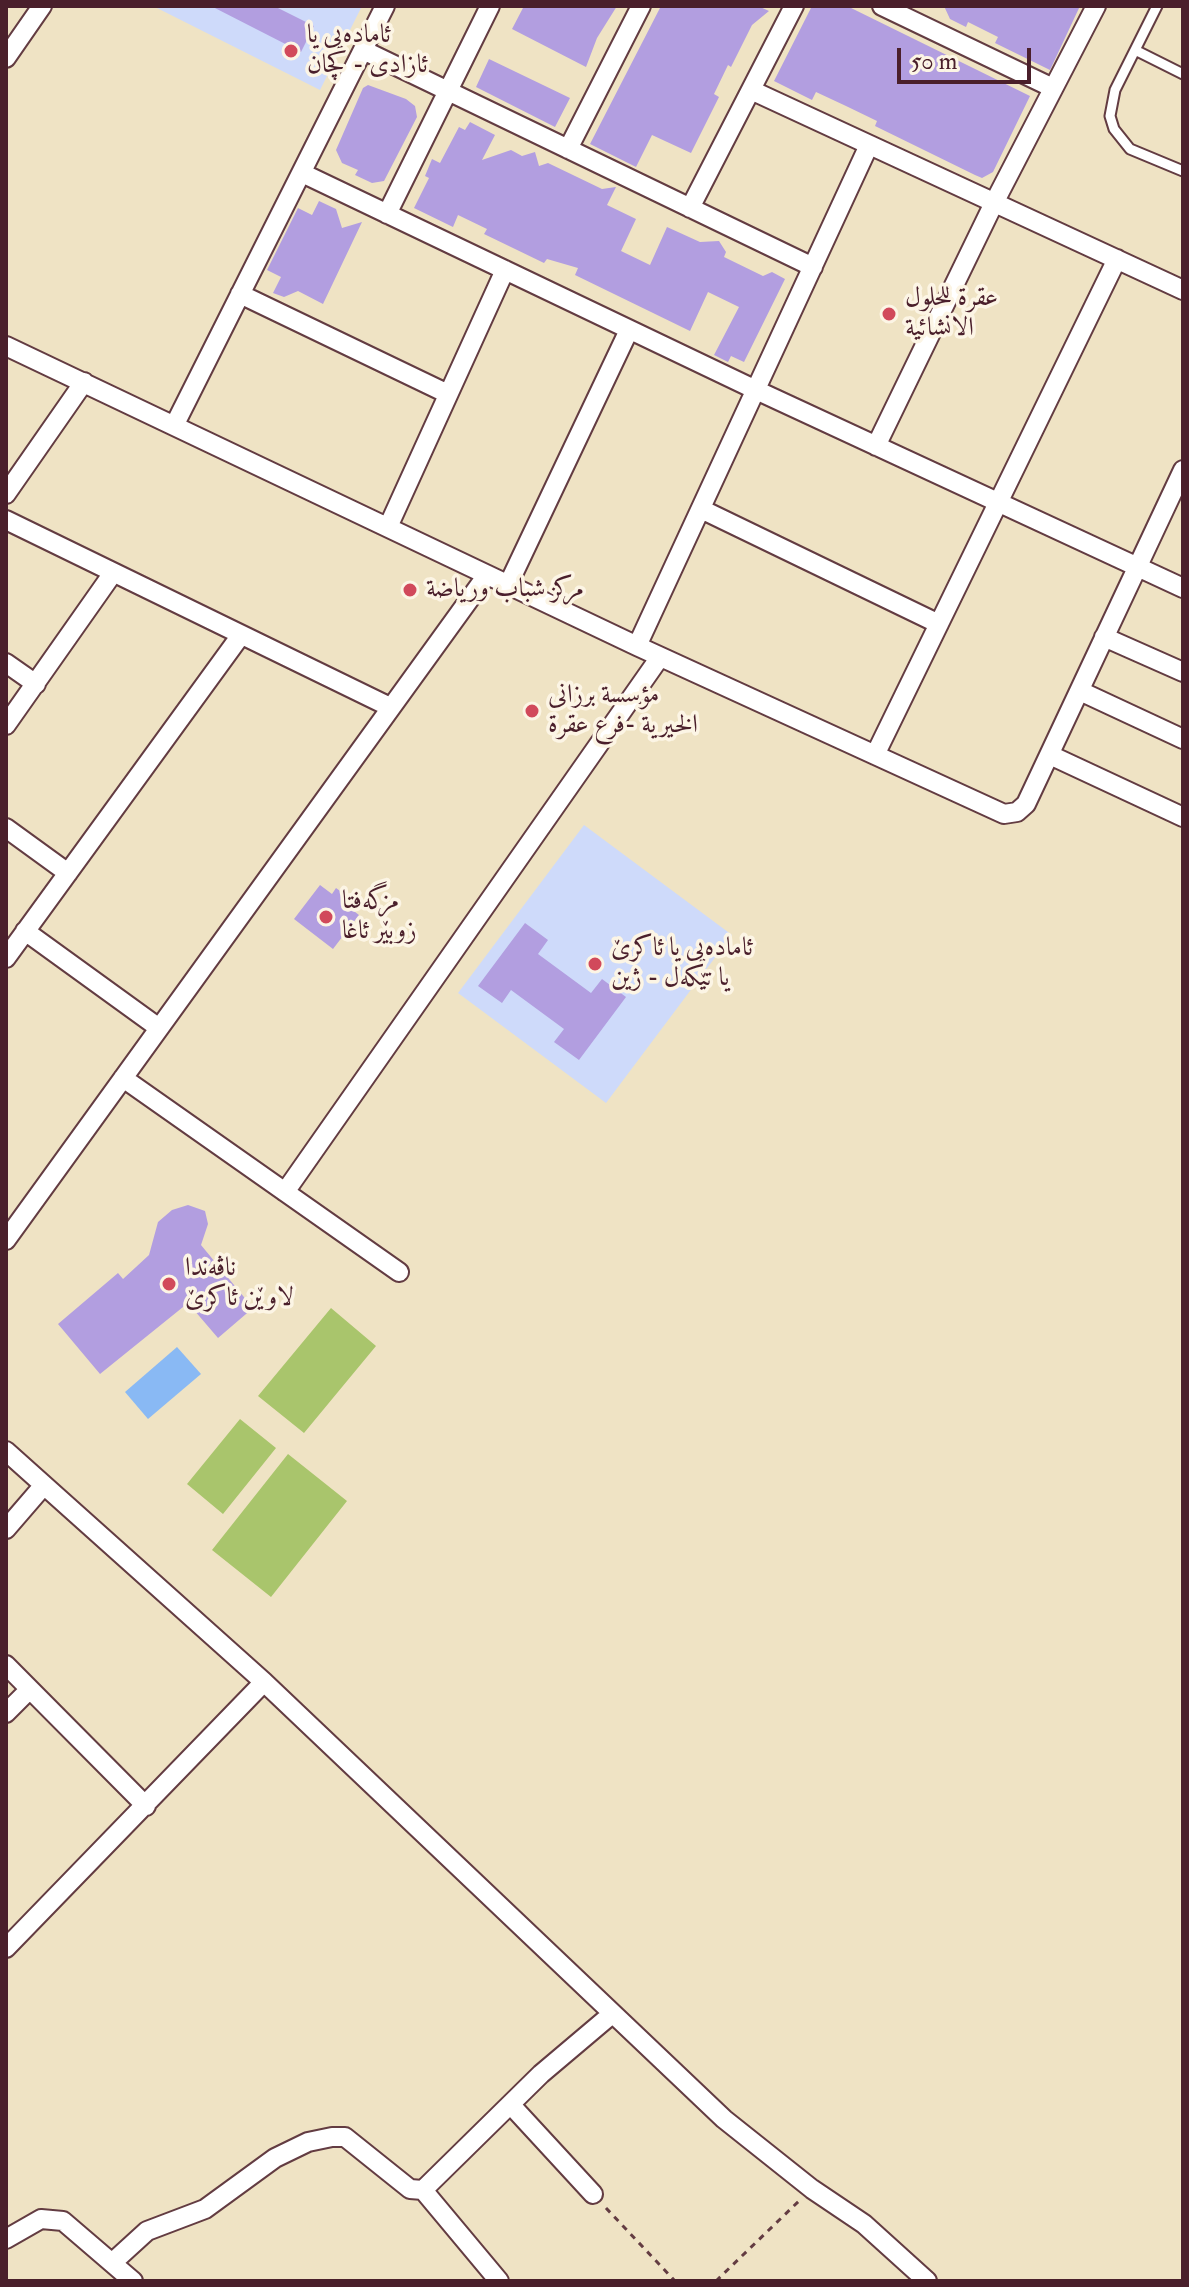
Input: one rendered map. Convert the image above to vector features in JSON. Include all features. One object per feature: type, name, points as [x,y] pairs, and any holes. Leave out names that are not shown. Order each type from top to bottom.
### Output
[{"type":"street","points":[[6,58],[42,6]]},
{"type":"street","points":[[174,426],[385,6]]},
{"type":"street","points":[[387,214],[490,6]]},
{"type":"street","points":[[568,149],[641,6]]},
{"type":"street","points":[[690,208],[794,6]]},
{"type":"street","points":[[882,6],[1053,88]]},
{"type":"street","points":[[876,446],[994,203],[1096,6]]},
{"type":"street","points":[[363,50],[813,267]]},
{"type":"street","points":[[751,90],[1183,290]]},
{"type":"street","points":[[637,646],[869,145]]},
{"type":"street","points":[[302,173],[756,390],[1183,588]]},
{"type":"street","points":[[875,755],[1117,259]]},
{"type":"street","points":[[388,527],[446,393],[505,270]]},
{"type":"street","points":[[240,294],[446,393]]},
{"type":"street","points":[[508,585],[629,330]]},
{"type":"street","points":[[6,346],[660,657],[998,812],[1010,814],[1026,804],[1183,470]]},
{"type":"street","points":[[6,494],[84,382]]},
{"type":"street","points":[[701,509],[939,624]]},
{"type":"street","points":[[6,520],[390,707]]},
{"type":"street","points":[[6,725],[113,573]]},
{"type":"street","points":[[6,1240],[487,575]]},
{"type":"street","points":[[6,958],[241,635]]},
{"type":"street","points":[[1104,637],[1183,672]]},
{"type":"street","points":[[285,1192],[660,657]]},
{"type":"street","points":[[6,663],[36,684]]},
{"type":"street","points":[[1080,691],[1183,739]]},
{"type":"street","points":[[1050,755],[1183,817]]},
{"type":"street","points":[[6,828],[68,873]]},
{"type":"street","points":[[25,931],[159,1028]]},
{"type":"street","points":[[123,1078],[399,1272]]},
{"type":"street","points":[[6,1451],[264,1682],[724,2119],[812,2189],[864,2224],[927,2281]]},
{"type":"street","points":[[6,1529],[44,1485]]},
{"type":"street","points":[[6,1665],[28,1691],[146,1806]]},
{"type":"street","points":[[6,1948],[264,1682]]},
{"type":"street","points":[[6,1713],[28,1691]]},
{"type":"street","points":[[423,2190],[541,2074],[612,2014]]},
{"type":"street","points":[[511,2105],[593,2194]]},
{"type":"street","points":[[113,2262],[147,2231],[176,2217],[205,2209],[275,2158],[320,2139],[345,2137],[410,2189],[423,2190],[499,2281]]},
{"type":"street","points":[[6,2239],[41,2219],[63,2221],[133,2281]]},
{"type":"lane","points":[[1157,6],[1111,102],[1114,129],[1130,149],[1183,171]]},
{"type":"lane","points":[[1135,50],[1183,74]]},
{"type":"path","points":[[716,2281],[812,2189]]},
{"type":"path","points":[[593,2194],[675,2281]]},
{"type":"shaded area","name":"ئامادەیی یا ئازادی - کچان","points":[[153,6],[362,6],[320,90]]},
{"type":"shaded area","name":"ئامادەیی یا ئاکرێ یا تێکەل - ژین","points":[[584,825],[732,935],[606,1103],[458,993]]},
{"type":"green space","points":[[331,1308],[376,1346],[304,1433],[258,1396]]},
{"type":"green space","points":[[240,1419],[276,1448],[223,1514],[187,1484]]},
{"type":"green space","points":[[288,1454],[347,1501],[271,1597],[212,1550]]},
{"type":"water","points":[[177,1347],[201,1374],[148,1419],[125,1392]]},
{"type":"building","points":[[211,6],[274,6],[314,26],[301,52]]},
{"type":"building","points":[[524,6],[617,6],[597,38],[586,67],[512,29]]},
{"type":"building","points":[[661,6],[758,6],[769,11],[752,25],[731,67],[728,65],[714,94],[719,97],[691,153],[652,135],[636,167],[590,144]]},
{"type":"building","points":[[812,6],[847,6],[1030,96],[993,172],[982,178],[875,126],[877,121],[816,92],[812,100],[774,81]]},
{"type":"building","points":[[944,6],[1080,6],[1050,70],[995,43],[998,37],[968,22],[966,27],[950,19]]},
{"type":"building","points":[[489,59],[570,98],[555,127],[476,87]]},
{"type":"building","points":[[368,85],[406,99],[415,106],[417,117],[384,181],[372,183],[355,175],[358,170],[342,163],[336,150],[363,88]]},
{"type":"building","points":[[470,122],[495,135],[482,160],[511,150],[522,156],[535,152],[539,166],[548,163],[602,189],[616,187],[607,205],[636,219],[621,251],[650,265],[667,227],[700,242],[719,241],[726,252],[724,257],[763,276],[772,272],[785,279],[744,362],[731,356],[728,362],[714,355],[739,307],[708,292],[690,331],[575,275],[578,268],[547,259],[544,263],[484,234],[487,229],[458,215],[453,227],[414,208],[429,178],[425,176],[432,159],[440,163],[459,127],[465,130]]},
{"type":"building","points":[[319,201],[336,209],[342,228],[362,222],[323,304],[298,291],[284,297],[273,293],[281,277],[267,270],[298,208],[312,215]]},
{"type":"building","name":"مزگەفتا زوبێر ئاغا","points":[[320,885],[332,894],[336,888],[347,896],[342,902],[359,915],[333,949],[294,919]]},
{"type":"building","points":[[525,923],[548,940],[538,954],[591,993],[602,979],[626,997],[579,1060],[554,1042],[564,1029],[511,990],[502,1003],[478,986]]},
{"type":"building","name":"ناڤەندا لاوێن ئاکرێ","points":[[188,1205],[205,1211],[208,1224],[201,1245],[253,1308],[218,1338],[188,1303],[100,1374],[58,1324],[118,1273],[123,1279],[149,1255],[158,1222],[172,1210]]},
{"type":"place","name":"ئامادەیی یا ئازادی - کچان","points":[[291,51]]},
{"type":"place","name":"عقرة للحلول الانشائیة","points":[[889,314]]},
{"type":"place","name":"مركز شباب ورياضة","points":[[410,590]]},
{"type":"place","name":"مؤسسة برزانى الخيرية -فرع عقرة","points":[[532,711]]},
{"type":"place","name":"مزگەفتا زوبێر ئاغا","points":[[326,917]]},
{"type":"place","name":"ئامادەیی یا ئاکرێ یا تێکەل - ژین","points":[[595,964]]},
{"type":"place","name":"ناڤەندا لاوێن ئاکرێ","points":[[169,1284]]}]
